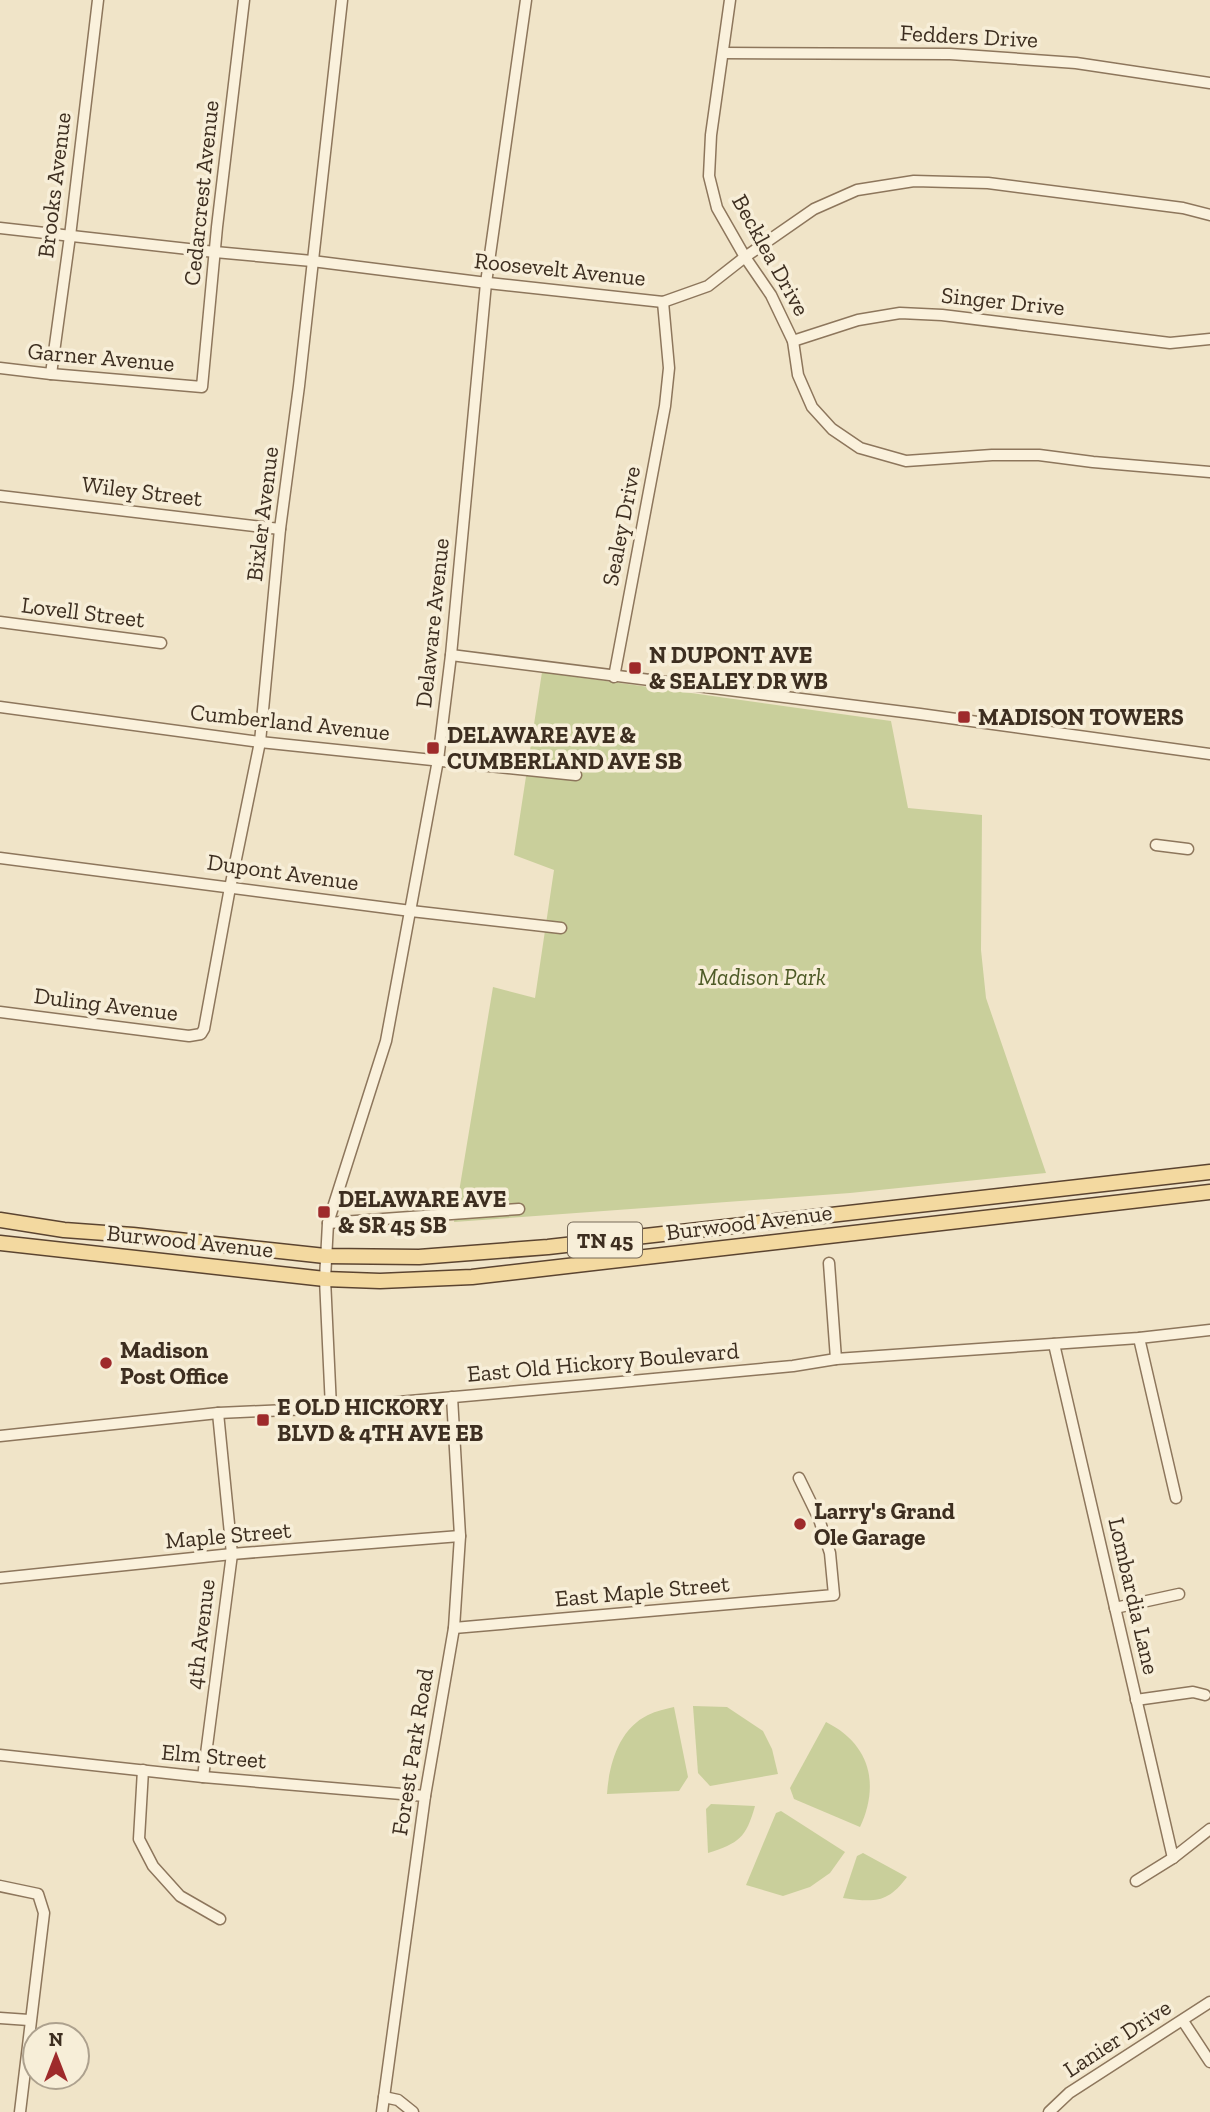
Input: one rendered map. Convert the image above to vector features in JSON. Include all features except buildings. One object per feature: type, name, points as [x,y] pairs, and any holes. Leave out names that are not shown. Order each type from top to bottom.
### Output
[{"type":"main road","name":"Burwood Avenue","points":[[0,1220],[64,1230],[326,1256],[419,1257],[548,1247],[1210,1172]]},
{"type":"main road","name":"Burwood Avenue","points":[[0,1243],[326,1279],[380,1281],[471,1277],[1210,1192]]},
{"type":"street","name":"Brooks Avenue","points":[[51,374],[98,0]]},
{"type":"street","name":"Cedarcrest Avenue","points":[[198,387],[202,387],[244,0]]},
{"type":"street","name":"Bixler Avenue","points":[[204,1029],[260,742],[279,529],[299,386],[342,0]]},
{"type":"street","name":"Delaware Avenue","points":[[331,1408],[326,1279],[328,1223],[386,1041],[438,760],[451,655],[486,283],[526,0]]},
{"type":"street","name":"Becklea Drive","points":[[730,0],[711,135],[709,176],[718,208],[745,257],[771,295],[793,341],[798,375],[812,407],[832,429],[860,448],[906,461],[992,455],[1039,455],[1210,472]]},
{"type":"street","name":"Fedders Drive","points":[[724,53],[950,54],[1076,63],[1210,83]]},
{"type":"street","name":"Roosevelt Avenue","points":[[0,228],[663,302],[708,286],[814,209],[857,190],[914,181],[988,183],[1183,208],[1210,215]]},
{"type":"street","name":"Sealey Drive","points":[[614,677],[668,383],[668,346],[663,302]]},
{"type":"street","name":"Singer Drive","points":[[793,341],[858,320],[900,313],[942,314],[1170,343],[1210,339]]},
{"type":"street","name":"Garner Avenue","points":[[0,368],[198,387]]},
{"type":"street","name":"Wiley Street","points":[[0,495],[279,529]]},
{"type":"street","name":"Lovell Street","points":[[0,622],[161,643]]},
{"type":"street","points":[[451,655],[920,714],[1180,755],[1210,754]]},
{"type":"street","name":"Cumberland Avenue","points":[[0,707],[260,742],[576,775]]},
{"type":"street","points":[[1156,845],[1188,849]]},
{"type":"street","name":"Dupont Avenue","points":[[0,858],[561,928]]},
{"type":"street","name":"Duling Avenue","points":[[0,1015],[189,1036],[201,1034],[204,1029]]},
{"type":"street","points":[[328,1223],[519,1209]]},
{"type":"street","points":[[829,1263],[836,1359]]},
{"type":"street","name":"East Old Hickory Boulevard","points":[[0,1436],[218,1413],[331,1408],[793,1366],[836,1359],[1139,1338],[1210,1330]]},
{"type":"street","points":[[1139,1338],[1176,1498]]},
{"type":"street","name":"Lombardia Lane","points":[[1054,1344],[1173,1858]]},
{"type":"street","name":"Forest Park Road","points":[[382,2112],[425,1796],[454,1628],[460,1536],[452,1397]]},
{"type":"street","name":"4th Avenue","points":[[203,1777],[232,1554],[218,1413]]},
{"type":"street","name":"East Maple Street","points":[[454,1628],[834,1595],[830,1553],[819,1519],[799,1478]]},
{"type":"street","name":"Maple Street","points":[[0,1578],[232,1554],[460,1536]]},
{"type":"street","points":[[1115,1608],[1179,1594]]},
{"type":"street","points":[[1136,1700],[1192,1692],[1205,1695]]},
{"type":"street","name":"Elm Street","points":[[0,1755],[203,1777],[425,1796]]},
{"type":"street","points":[[143,1770],[139,1839],[153,1866],[180,1896],[220,1919]]},
{"type":"street","points":[[1136,1881],[1173,1858],[1210,1829]]},
{"type":"street","points":[[0,1886],[38,1894],[44,1913],[20,2112]]},
{"type":"street","name":"Lanier Drive","points":[[1049,2112],[1069,2092],[1210,2002]]},
{"type":"street","points":[[0,2018],[29,2020]]},
{"type":"street","points":[[1183,2021],[1210,2062]]},
{"type":"street","points":[[384,2097],[398,2101],[413,2112]]},
{"type":"green space","name":"Madison Park","points":[[542,672],[891,721],[908,808],[982,815],[981,950],[986,998],[1046,1173],[850,1193],[454,1222],[493,987],[535,998],[554,870],[514,855]]},
{"type":"green space","points":[[693,1706],[727,1707],[763,1731],[772,1749],[778,1774],[710,1786],[698,1773]]},
{"type":"green space","points":[[674,1707],[688,1777],[679,1791],[607,1794],[613,1760],[623,1738],[638,1721]]},
{"type":"green space","points":[[826,1722],[853,1742],[867,1767],[869,1796],[860,1827],[794,1799],[790,1788]]},
{"type":"green space","points":[[711,1804],[755,1806],[740,1838],[708,1853],[706,1809]]},
{"type":"green space","points":[[781,1811],[845,1852],[830,1873],[810,1887],[783,1896],[746,1885],[776,1813]]},
{"type":"green space","points":[[863,1853],[907,1877],[886,1897],[872,1900],[843,1898],[857,1856]]},
{"type":"place","name":"N DUPONT AVE & SEALEY DR WB","points":[[635,668]]},
{"type":"place","name":"MADISON TOWERS","points":[[964,717]]},
{"type":"place","name":"DELAWARE AVE & CUMBERLAND AVE SB","points":[[433,748]]},
{"type":"place","name":"DELAWARE AVE & SR 45 SB","points":[[324,1212]]},
{"type":"place","name":"Madison Post Office","points":[[106,1363]]},
{"type":"place","name":"E OLD HICKORY BLVD & 4TH AVE EB","points":[[263,1420]]},
{"type":"place","name":"Larry's Grand Ole Garage","points":[[800,1524]]}]
